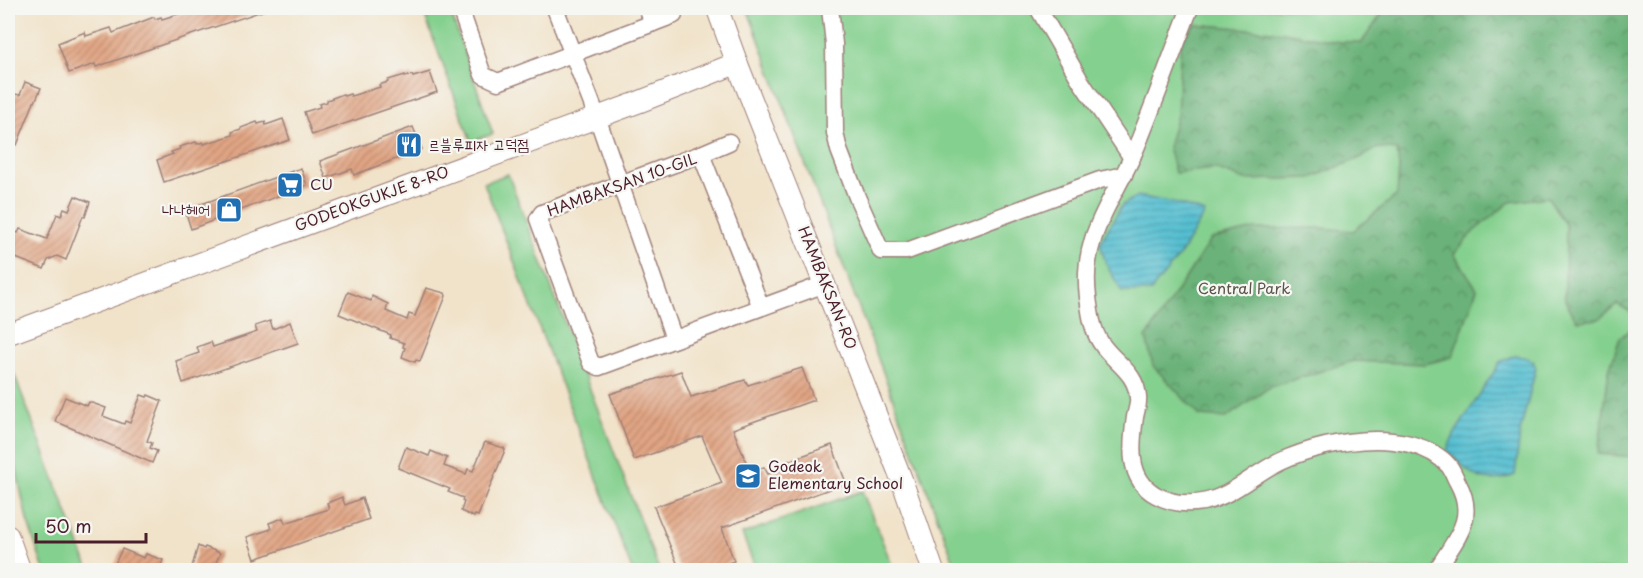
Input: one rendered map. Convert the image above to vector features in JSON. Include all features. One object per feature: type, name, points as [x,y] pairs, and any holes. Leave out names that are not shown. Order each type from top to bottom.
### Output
[{"type":"street","points":[[460,8],[483,75],[498,82],[572,54],[650,15],[674,15]]},
{"type":"street","points":[[555,8],[597,117],[674,339]]},
{"type":"street","name":"HAMBAKSAN-RO","points":[[717,8],[901,478],[933,570]]},
{"type":"street","points":[[830,8],[834,44],[835,134],[857,197],[881,251],[907,251],[1100,180],[1124,175]]},
{"type":"street","points":[[1038,8],[1080,80],[1132,158]]},
{"type":"street","points":[[1190,8],[1132,158],[1093,235],[1087,258],[1087,294],[1091,320],[1101,344],[1125,368],[1139,399],[1132,455],[1136,477],[1154,494],[1176,503],[1203,502],[1235,490],[1272,465],[1310,451],[1346,443],[1383,440],[1414,445],[1432,452],[1450,468],[1463,492],[1467,511],[1461,533],[1437,570]]},
{"type":"street","name":"GODEOKGUKJE 8-RO","points":[[8,334],[597,117],[737,63]]},
{"type":"street","points":[[701,154],[729,142]]},
{"type":"street","name":"HAMBAKSAN 10-GIL","points":[[761,307],[701,154],[542,213],[538,219],[591,363],[598,367],[825,284]]},
{"type":"street","points":[[8,536],[20,570]]},
{"type":"green space","points":[[422,8],[449,8],[493,134],[471,141]]},
{"type":"green space","name":"Central Park","points":[[747,8],[1635,8],[1635,570],[957,570]]},
{"type":"green space","points":[[1386,8],[1635,8],[1635,325],[1631,312],[1617,304],[1599,319],[1577,321],[1565,300],[1566,226],[1548,197],[1510,202],[1474,231],[1454,254],[1477,289],[1452,357],[1425,364],[1353,361],[1270,387],[1226,418],[1200,416],[1153,366],[1146,338],[1211,239],[1255,229],[1322,228],[1353,231],[1397,195],[1399,167],[1397,150],[1378,148],[1311,178],[1245,180],[1215,169],[1175,173],[1168,147],[1177,115],[1181,40],[1195,24],[1283,32],[1340,42],[1362,42]]},
{"type":"green space","points":[[508,174],[659,570],[632,570],[484,183]]},
{"type":"green space","points":[[1635,325],[1635,457],[1598,454],[1609,370],[1620,338]]},
{"type":"green space","points":[[8,358],[89,570],[44,570],[27,520],[8,443]]},
{"type":"green space","points":[[862,491],[894,570],[756,570],[742,534]]},
{"type":"water","points":[[1138,196],[1178,204],[1205,213],[1180,255],[1150,292],[1122,292],[1106,264],[1100,243],[1122,205]]},
{"type":"water","points":[[1514,356],[1525,357],[1533,361],[1536,368],[1520,432],[1515,475],[1503,479],[1485,479],[1470,472],[1447,450],[1455,433],[1501,361]]},
{"type":"building","points":[[190,8],[265,8],[265,10],[96,67],[95,64],[69,73],[58,43],[85,32],[86,36],[111,28],[113,33],[154,17],[162,19],[191,10]]},
{"type":"building","points":[[430,72],[437,92],[312,135],[304,112],[320,107],[319,104],[343,94],[351,96],[380,87],[379,85],[388,80]]},
{"type":"building","points":[[25,82],[41,88],[17,145],[8,142],[8,100],[12,101],[15,94],[20,95]]},
{"type":"building","points":[[283,119],[290,140],[164,182],[157,160],[173,154],[171,152],[180,149],[179,147],[196,142],[204,144],[233,135],[232,132],[257,122],[258,124],[265,122],[266,125]]},
{"type":"building","points":[[413,127],[422,149],[354,175],[352,169],[326,178],[320,161]]},
{"type":"building","points":[[301,168],[307,185],[191,229],[185,210]]},
{"type":"building","points":[[75,196],[90,202],[66,260],[57,256],[48,260],[44,269],[8,255],[10,229],[18,233],[20,229],[47,239],[57,214],[61,216],[64,208],[69,210]]},
{"type":"building","points":[[426,288],[445,293],[446,296],[420,361],[415,362],[402,357],[404,343],[390,338],[391,335],[339,314],[348,292],[371,301],[372,296],[388,304],[386,311],[407,320],[409,314],[415,316]]},
{"type":"building","points":[[270,321],[273,329],[290,322],[298,343],[183,383],[176,361],[199,353],[197,347],[211,342],[213,347],[257,332],[255,326]]},
{"type":"building","points":[[802,368],[814,400],[733,429],[750,472],[764,467],[768,474],[791,467],[788,461],[832,445],[846,483],[722,528],[734,561],[708,570],[680,570],[654,507],[722,483],[702,436],[634,460],[610,394],[681,371],[691,397],[745,380],[748,385]]},
{"type":"building","points":[[141,395],[147,397],[148,395],[162,401],[147,441],[152,443],[150,448],[157,451],[152,463],[55,421],[65,397],[87,406],[89,402],[106,408],[103,416],[124,424],[125,421],[130,423]]},
{"type":"building","points":[[485,442],[505,450],[478,516],[474,517],[461,511],[463,498],[448,492],[450,489],[398,468],[406,447],[429,456],[431,451],[447,458],[444,466],[466,474],[468,469],[473,471]]},
{"type":"building","points":[[342,497],[345,505],[362,498],[369,519],[255,559],[247,537],[271,529],[269,523],[283,518],[285,523],[329,509],[327,503]]},
{"type":"building","points":[[198,546],[220,553],[213,570],[191,570]]},
{"type":"building","points":[[122,549],[144,558],[146,554],[163,560],[161,565],[174,570],[112,570]]},
{"type":"place","name":"르블루피자 고덕점","points":[[409,145]]},
{"type":"place","name":"CU","points":[[290,185]]},
{"type":"place","name":"나나헤어","points":[[229,210]]},
{"type":"place","name":"Godeok Elementary School","points":[[748,476]]}]
